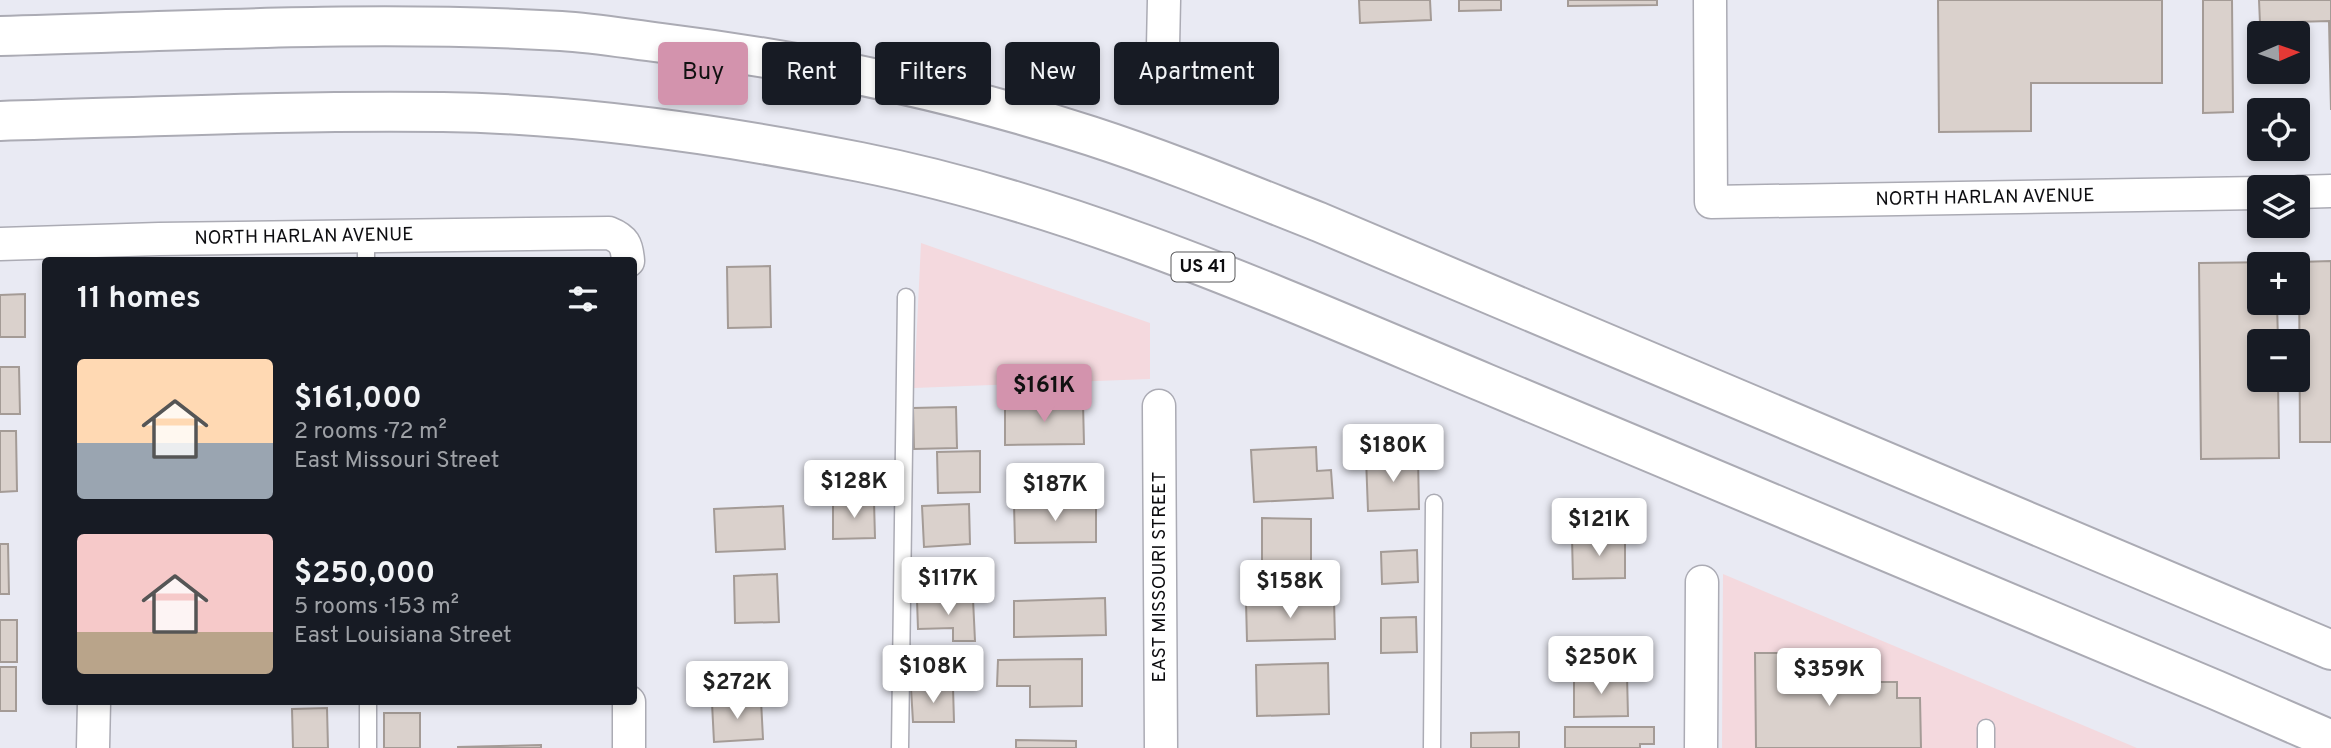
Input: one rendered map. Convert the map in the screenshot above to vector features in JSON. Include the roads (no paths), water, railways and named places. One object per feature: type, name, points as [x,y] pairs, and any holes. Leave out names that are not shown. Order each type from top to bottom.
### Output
[{"type":"highway","points":[[0,36],[368,27],[565,32],[732,52],[822,68],[1008,111],[1173,164],[1319,222],[2331,650]]},
{"type":"highway","name":"US 41","points":[[0,121],[433,112],[559,119],[646,127],[775,147],[864,163],[971,189],[1059,215],[1251,285],[2331,740]]},
{"type":"street","points":[[1163,42],[1164,0]]},
{"type":"street","name":"NORTH HARLAN AVENUE","points":[[1710,0],[1710,202],[2247,193]]},
{"type":"street","points":[[2310,192],[2331,191]]},
{"type":"street","name":"NORTH HARLAN AVENUE","points":[[0,244],[101,251],[366,249],[609,233],[622,238],[627,247],[628,257]]},
{"type":"street","name":"EAST MISSOURI STREET","points":[[1159,406],[1161,748]]},
{"type":"street","points":[[1701,748],[1702,582]]},
{"type":"street","points":[[93,748],[94,705]]},
{"type":"street","points":[[629,705],[629,748]]},
{"type":"lane","points":[[900,748],[906,297]]},
{"type":"lane","points":[[1432,748],[1434,503]]},
{"type":"lane","points":[[368,705],[368,748]]},
{"type":"lane","points":[[1986,728],[1986,748]]}]
